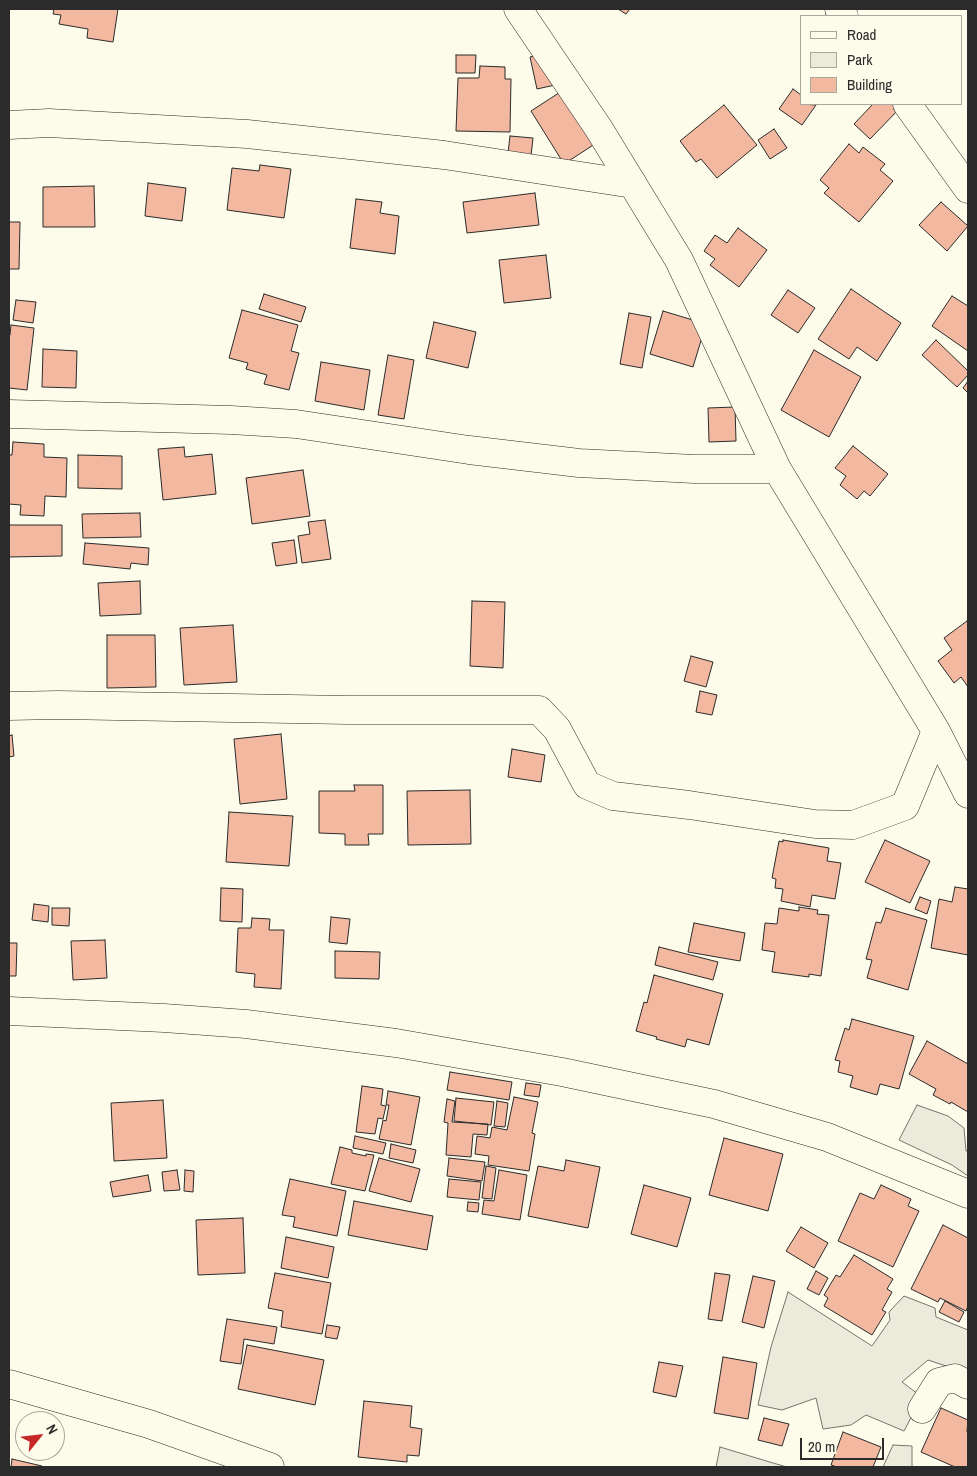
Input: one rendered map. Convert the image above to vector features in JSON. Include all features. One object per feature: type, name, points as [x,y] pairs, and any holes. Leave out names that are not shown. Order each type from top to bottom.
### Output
[{"type":"street","points":[[518,9],[599,129],[679,260],[777,469],[936,731],[968,794]]},
{"type":"street","points":[[908,105],[968,189]]},
{"type":"street","points":[[9,125],[49,123],[247,134],[444,155],[633,184]]},
{"type":"street","points":[[9,414],[231,420],[296,424],[469,450],[579,463],[694,469],[777,469]]},
{"type":"street","points":[[9,706],[539,710],[557,730],[587,785],[613,796],[689,805],[815,824],[853,825],[905,806],[936,731]]},
{"type":"street","points":[[9,1011],[246,1024],[396,1043],[562,1072],[714,1104],[827,1137],[968,1194]]},
{"type":"street","points":[[922,1410],[940,1382],[955,1378],[968,1385]]},
{"type":"street","points":[[9,1384],[149,1424],[270,1467]]},
{"type":"green space","points":[[917,1105],[948,1116],[964,1128],[966,1151],[968,1151],[968,1176],[952,1165],[899,1140]]},
{"type":"green space","points":[[788,1292],[872,1346],[890,1320],[889,1312],[904,1296],[935,1308],[936,1317],[968,1330],[968,1375],[928,1360],[902,1382],[922,1397],[904,1431],[866,1415],[851,1425],[823,1429],[816,1398],[782,1410],[758,1405],[771,1347]]},
{"type":"green space","points":[[893,1445],[912,1446],[912,1467],[883,1467]]},
{"type":"green space","points":[[720,1447],[773,1463],[787,1467],[716,1467]]},
{"type":"building","points":[[54,9],[118,9],[113,42],[87,38],[88,29],[59,24],[61,15],[53,14]]},
{"type":"building","points":[[618,9],[630,9],[626,14]]},
{"type":"building","points":[[547,53],[555,85],[537,89],[530,57]]},
{"type":"building","points":[[456,55],[476,55],[475,73],[456,73]]},
{"type":"building","points":[[480,66],[505,67],[505,79],[511,79],[510,132],[456,131],[458,78],[479,78]]},
{"type":"building","points":[[568,87],[601,140],[564,164],[531,111]]},
{"type":"building","points":[[793,89],[800,94],[800,105],[816,105],[802,125],[779,109]]},
{"type":"building","points":[[724,105],[757,145],[717,178],[701,159],[696,162],[680,141]]},
{"type":"building","points":[[872,105],[902,106],[870,139],[854,124]]},
{"type":"building","points":[[774,129],[787,148],[770,159],[758,140]]},
{"type":"building","points":[[510,136],[533,138],[531,156],[508,153]]},
{"type":"building","points":[[849,144],[859,153],[863,147],[885,164],[880,170],[893,181],[859,222],[824,193],[829,188],[820,180]]},
{"type":"building","points":[[260,165],[291,169],[284,218],[227,210],[232,168],[259,171]]},
{"type":"building","points":[[148,183],[186,188],[182,221],[145,216]]},
{"type":"building","points":[[94,186],[95,227],[43,227],[43,187]]},
{"type":"building","points":[[535,193],[539,225],[467,233],[463,202]]},
{"type":"building","points":[[356,199],[382,202],[380,213],[399,216],[395,254],[350,248]]},
{"type":"building","points":[[941,202],[968,226],[947,251],[919,225]]},
{"type":"building","points":[[9,222],[20,222],[19,269],[9,269]]},
{"type":"building","points":[[738,228],[767,250],[739,287],[710,265],[715,259],[704,251],[715,235],[727,243]]},
{"type":"building","points":[[546,255],[551,298],[504,303],[499,260]]},
{"type":"building","points":[[851,289],[901,323],[877,361],[857,347],[849,359],[818,339]]},
{"type":"building","points":[[788,290],[815,308],[798,333],[771,315]]},
{"type":"building","points":[[264,294],[306,307],[301,322],[259,309]]},
{"type":"building","points":[[952,296],[968,306],[968,351],[932,326]]},
{"type":"building","points":[[16,300],[36,302],[33,323],[13,320]]},
{"type":"building","points":[[242,310],[298,325],[291,351],[299,353],[289,390],[264,384],[267,375],[246,369],[248,363],[229,358]]},
{"type":"building","points":[[663,311],[706,324],[693,367],[650,354]]},
{"type":"building","points":[[629,313],[651,317],[642,368],[620,364]]},
{"type":"building","points":[[434,322],[476,332],[468,368],[426,358]]},
{"type":"building","points":[[11,325],[34,328],[27,390],[9,388],[9,335]]},
{"type":"building","points":[[936,340],[968,371],[968,375],[957,387],[922,355]]},
{"type":"building","points":[[43,349],[77,351],[76,388],[42,387]]},
{"type":"building","points":[[814,350],[861,377],[829,437],[781,410]]},
{"type":"building","points":[[388,355],[414,360],[404,419],[378,415]]},
{"type":"building","points":[[321,362],[370,370],[364,410],[315,401]]},
{"type":"building","points":[[968,381],[968,393],[963,388]]},
{"type":"building","points":[[735,407],[736,441],[709,442],[708,408]]},
{"type":"building","points":[[13,442],[44,444],[44,457],[67,458],[66,497],[45,496],[44,516],[20,515],[21,505],[9,504],[9,455],[12,455]]},
{"type":"building","points":[[853,446],[888,474],[870,496],[864,491],[857,499],[840,485],[846,476],[835,468]]},
{"type":"building","points":[[184,447],[185,457],[212,454],[216,494],[163,500],[158,449]]},
{"type":"building","points":[[78,455],[122,456],[122,489],[78,488]]},
{"type":"building","points":[[303,470],[310,516],[252,524],[246,478]]},
{"type":"building","points":[[140,513],[141,537],[83,538],[82,514]]},
{"type":"building","points":[[325,520],[331,559],[302,563],[298,536],[310,534],[308,522]]},
{"type":"building","points":[[9,525],[62,525],[62,556],[9,557]]},
{"type":"building","points":[[294,540],[297,563],[276,566],[272,543]]},
{"type":"building","points":[[85,543],[149,548],[148,565],[131,563],[130,569],[83,564]]},
{"type":"building","points":[[140,581],[141,614],[100,616],[98,583]]},
{"type":"building","points":[[472,601],[505,602],[503,668],[470,666]]},
{"type":"building","points":[[967,621],[968,687],[961,677],[954,683],[938,661],[952,650],[944,638]]},
{"type":"building","points":[[233,625],[237,682],[184,685],[180,628]]},
{"type":"building","points":[[107,635],[155,635],[156,687],[107,688]]},
{"type":"building","points":[[691,656],[713,662],[706,687],[684,681]]},
{"type":"building","points":[[700,691],[717,695],[712,715],[696,712]]},
{"type":"building","points":[[281,734],[287,799],[240,804],[234,739]]},
{"type":"building","points":[[12,735],[14,756],[9,757],[9,736]]},
{"type":"building","points":[[512,749],[545,755],[541,782],[508,777]]},
{"type":"building","points":[[354,785],[383,785],[383,834],[368,834],[369,845],[345,845],[345,834],[319,833],[319,791],[355,791]]},
{"type":"building","points":[[470,790],[471,844],[408,845],[407,791]]},
{"type":"building","points":[[229,812],[293,816],[289,866],[226,862]]},
{"type":"building","points":[[783,840],[829,848],[827,861],[841,863],[835,899],[812,895],[810,907],[781,901],[783,889],[775,888],[776,879],[772,878],[779,841],[783,842]]},
{"type":"building","points":[[885,840],[930,861],[910,903],[865,882]]},
{"type":"building","points":[[955,887],[968,889],[968,955],[931,948],[939,899],[952,902]]},
{"type":"building","points":[[221,888],[243,889],[242,922],[220,921]]},
{"type":"building","points":[[920,897],[931,901],[927,914],[915,909]]},
{"type":"building","points":[[34,904],[49,906],[48,922],[32,920]]},
{"type":"building","points":[[799,907],[818,910],[817,914],[829,915],[821,976],[809,974],[809,977],[772,972],[775,952],[762,950],[765,923],[777,924],[779,908],[799,911]]},
{"type":"building","points":[[52,908],[70,908],[69,926],[52,925]]},
{"type":"building","points":[[886,908],[927,920],[908,990],[867,978],[872,960],[866,959],[876,922],[881,923]]},
{"type":"building","points":[[331,917],[350,919],[347,944],[329,942]]},
{"type":"building","points":[[252,918],[270,919],[269,930],[284,930],[281,989],[254,987],[255,974],[236,972],[238,928],[251,928]]},
{"type":"building","points":[[694,923],[745,933],[740,961],[688,952]]},
{"type":"building","points":[[105,940],[107,978],[73,980],[71,941]]},
{"type":"building","points":[[9,943],[17,943],[16,976],[9,976]]},
{"type":"building","points":[[659,947],[718,962],[713,980],[655,965]]},
{"type":"building","points":[[335,951],[380,952],[379,979],[335,978]]},
{"type":"building","points":[[654,975],[723,994],[709,1045],[687,1039],[685,1047],[636,1031],[644,1002],[647,1003]]},
{"type":"building","points":[[852,1019],[914,1036],[899,1089],[880,1084],[877,1095],[850,1087],[853,1076],[838,1072],[840,1061],[835,1060],[845,1028],[849,1030]]},
{"type":"building","points":[[927,1041],[968,1064],[968,1112],[951,1102],[950,1104],[933,1095],[936,1089],[909,1074]]},
{"type":"building","points":[[450,1072],[512,1082],[509,1100],[447,1090]]},
{"type":"building","points":[[526,1083],[541,1085],[539,1097],[524,1095]]},
{"type":"building","points":[[362,1086],[383,1089],[381,1105],[386,1106],[383,1119],[378,1118],[375,1134],[356,1132]]},
{"type":"building","points":[[388,1091],[420,1097],[411,1145],[379,1139],[383,1120],[386,1121],[389,1105],[386,1105]]},
{"type":"building","points":[[514,1097],[538,1102],[532,1133],[535,1134],[529,1171],[488,1165],[489,1156],[475,1154],[477,1136],[490,1138],[492,1127],[507,1130]]},
{"type":"building","points":[[456,1098],[494,1102],[491,1125],[454,1121]]},
{"type":"building","points":[[447,1099],[455,1101],[452,1122],[488,1124],[487,1135],[473,1134],[471,1157],[446,1155],[448,1123],[444,1122]]},
{"type":"building","points":[[163,1100],[167,1158],[114,1161],[111,1103]]},
{"type":"building","points":[[497,1101],[508,1103],[505,1127],[494,1126]]},
{"type":"building","points":[[355,1136],[386,1143],[383,1154],[353,1148]]},
{"type":"building","points":[[724,1138],[783,1154],[768,1211],[709,1195]]},
{"type":"building","points":[[391,1144],[416,1150],[413,1163],[389,1158]]},
{"type":"building","points":[[340,1147],[352,1150],[352,1153],[366,1156],[366,1154],[374,1155],[365,1191],[331,1184]]},
{"type":"building","points":[[379,1158],[420,1169],[411,1202],[369,1191]]},
{"type":"building","points":[[449,1158],[485,1162],[482,1181],[447,1176]]},
{"type":"building","points":[[566,1160],[600,1167],[588,1228],[528,1216],[538,1166],[564,1171]]},
{"type":"building","points":[[486,1166],[496,1168],[492,1199],[482,1198]]},
{"type":"building","points":[[177,1170],[180,1190],[164,1191],[162,1172]]},
{"type":"building","points":[[185,1170],[194,1171],[193,1192],[184,1191]]},
{"type":"building","points":[[499,1170],[527,1175],[520,1220],[482,1214],[484,1200],[494,1201]]},
{"type":"building","points":[[148,1175],[151,1191],[113,1197],[110,1182]]},
{"type":"building","points":[[290,1179],[346,1191],[337,1236],[293,1227],[295,1217],[282,1215]]},
{"type":"building","points":[[449,1179],[481,1182],[479,1200],[447,1197]]},
{"type":"building","points":[[644,1185],[691,1198],[677,1247],[631,1234]]},
{"type":"building","points":[[881,1185],[911,1199],[908,1206],[919,1211],[893,1267],[838,1241],[860,1193],[874,1199]]},
{"type":"building","points":[[354,1201],[433,1216],[427,1250],[348,1235]]},
{"type":"building","points":[[468,1202],[479,1203],[478,1212],[467,1211]]},
{"type":"building","points":[[243,1218],[245,1273],[198,1275],[196,1220]]},
{"type":"building","points":[[943,1225],[968,1238],[968,1306],[966,1311],[940,1298],[938,1302],[911,1289]]},
{"type":"building","points":[[801,1227],[828,1243],[814,1268],[786,1251]]},
{"type":"building","points":[[286,1237],[334,1247],[328,1278],[281,1268]]},
{"type":"building","points":[[854,1255],[893,1279],[887,1289],[892,1292],[882,1310],[886,1312],[872,1335],[824,1306],[828,1298],[824,1295],[836,1275],[840,1277]]},
{"type":"building","points":[[816,1271],[828,1278],[819,1295],[807,1289]]},
{"type":"building","points":[[275,1273],[331,1283],[322,1334],[281,1327],[283,1311],[268,1308]]},
{"type":"building","points":[[715,1273],[730,1275],[722,1321],[708,1319]]},
{"type":"building","points":[[753,1276],[775,1281],[764,1328],[742,1322]]},
{"type":"building","points":[[945,1301],[964,1312],[959,1322],[939,1312]]},
{"type":"building","points":[[227,1319],[277,1327],[274,1344],[244,1339],[241,1364],[220,1361]]},
{"type":"building","points":[[327,1325],[340,1327],[337,1339],[325,1337]]},
{"type":"building","points":[[247,1345],[324,1360],[315,1405],[238,1389]]},
{"type":"building","points":[[723,1357],[757,1363],[748,1419],[714,1413]]},
{"type":"building","points":[[659,1362],[683,1366],[676,1397],[653,1392]]},
{"type":"building","points":[[364,1401],[412,1406],[410,1427],[422,1429],[419,1456],[407,1455],[407,1462],[358,1457]]},
{"type":"building","points":[[941,1408],[968,1420],[968,1467],[955,1467],[921,1452]]},
{"type":"building","points":[[764,1418],[789,1424],[782,1446],[758,1440]]},
{"type":"building","points":[[843,1432],[881,1447],[873,1467],[837,1467],[831,1465]]},
{"type":"building","points":[[12,1459],[42,1466],[42,1467],[11,1467]]}]
